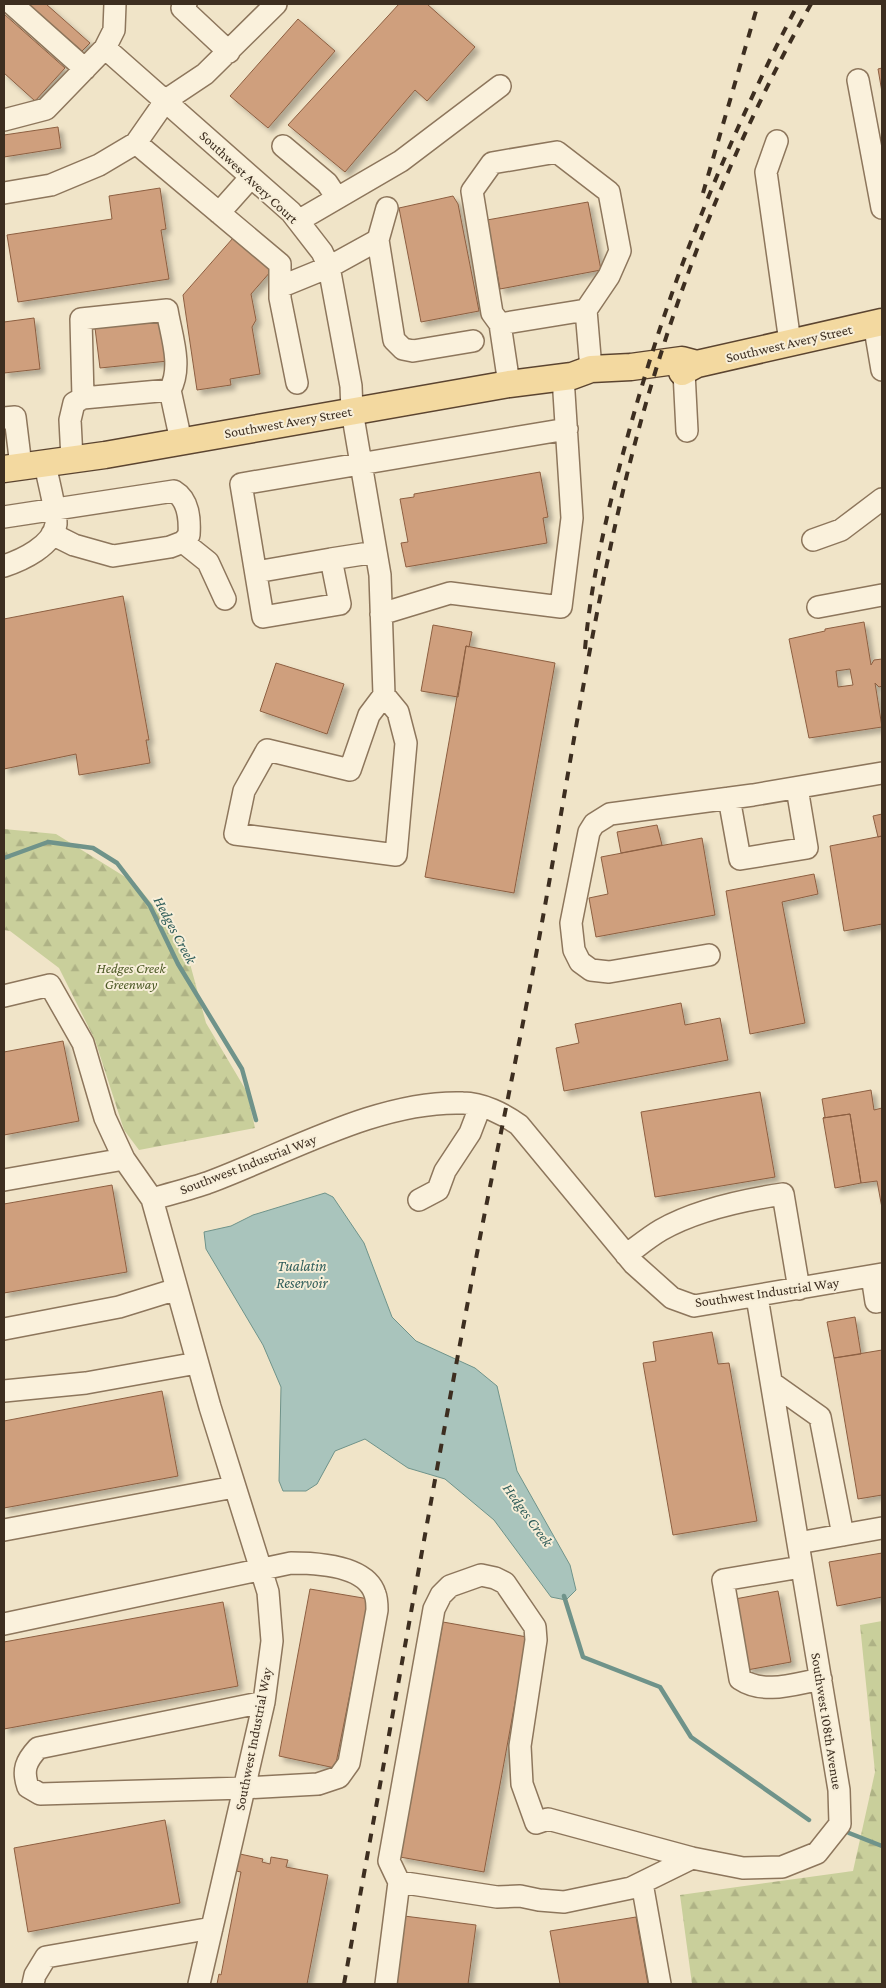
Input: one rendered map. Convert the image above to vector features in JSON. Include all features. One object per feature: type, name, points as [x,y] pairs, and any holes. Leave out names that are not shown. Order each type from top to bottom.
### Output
[{"type":"main road","name":"Southwest Avery Street","points":[[23,466],[575,374],[590,381],[690,368],[878,322]]},
{"type":"street","points":[[12,4],[85,69]]},
{"type":"street","points":[[4,120],[46,108],[85,69],[105,48],[114,30],[115,4]]},
{"type":"street","points":[[186,4],[182,8],[229,52]]},
{"type":"street","points":[[4,193],[51,185],[99,165],[136,143],[166,100],[205,74],[276,4]]},
{"type":"street","name":"Southwest Avery Court","points":[[105,48],[146,82],[298,221],[322,252],[329,267],[351,386],[352,411],[380,575],[384,696]]},
{"type":"street","points":[[858,80],[882,208]]},
{"type":"street","points":[[298,221],[401,161],[500,86]]},
{"type":"street","points":[[777,141],[766,172],[790,342]]},
{"type":"street","points":[[136,143],[280,264],[280,298],[297,383]]},
{"type":"street","points":[[284,146],[327,183],[337,198]]},
{"type":"street","points":[[380,614],[450,593],[561,608],[572,518],[566,429],[575,374],[586,310],[609,276],[620,251],[609,192],[557,152],[492,163],[472,190],[492,312],[500,324],[509,384]]},
{"type":"street","points":[[220,213],[251,177]]},
{"type":"street","points":[[387,208],[378,240],[394,340],[403,349],[413,351],[473,341]]},
{"type":"street","points":[[280,287],[329,267],[378,240]]},
{"type":"street","points":[[83,398],[81,319],[167,310],[176,364],[175,380],[170,390],[180,441]]},
{"type":"street","points":[[500,324],[586,310]]},
{"type":"street","points":[[878,322],[882,370]]},
{"type":"street","points":[[687,431],[690,368]]},
{"type":"street","points":[[72,459],[71,411],[74,403],[83,398],[170,390]]},
{"type":"street","points":[[4,418],[15,417],[23,466],[53,509],[56,523],[52,534],[26,557],[4,566]]},
{"type":"street","points":[[331,559],[340,604],[264,617],[241,484],[566,429]]},
{"type":"street","points":[[4,517],[174,491],[185,502],[189,516],[189,535],[183,542],[170,547],[113,556],[74,545],[52,534]]},
{"type":"street","points":[[813,540],[841,530],[882,499]]},
{"type":"street","points":[[183,542],[208,562],[225,599]]},
{"type":"street","points":[[256,572],[376,552]]},
{"type":"street","points":[[818,607],[882,596]]},
{"type":"street","points":[[384,696],[398,712],[406,743],[396,855],[235,834],[244,791],[267,750],[350,770],[370,715],[384,696]]},
{"type":"street","points":[[709,955],[609,972],[592,970],[580,962],[574,950],[571,923],[589,832],[594,824],[610,814],[797,788],[882,772]]},
{"type":"street","points":[[729,798],[740,859],[808,848],[797,788]]},
{"type":"street","points":[[4,996],[50,985],[83,1043],[105,1118],[124,1159],[152,1199]]},
{"type":"street","name":"Southwest Industrial Way","points":[[199,1984],[264,1702],[272,1641],[268,1592],[197,1363],[152,1199],[207,1183],[342,1128],[400,1111],[429,1105],[465,1103],[505,1115],[519,1126],[626,1255],[672,1298],[694,1306],[757,1297],[877,1275]]},
{"type":"street","points":[[419,1200],[438,1190],[445,1171],[470,1133],[480,1107]]},
{"type":"street","points":[[4,1180],[124,1159]]},
{"type":"street","points":[[626,1255],[661,1230],[720,1206],[743,1200],[783,1194],[800,1289]]},
{"type":"street","points":[[877,1275],[876,1302],[882,1301]]},
{"type":"street","points":[[4,1329],[119,1307],[177,1289]]},
{"type":"street","name":"Southwest 108th Avenue","points":[[399,1882],[390,1861],[434,1609],[440,1595],[450,1586],[469,1577],[481,1575],[505,1583],[535,1627],[536,1640],[520,1746],[522,1784],[536,1823],[548,1819],[692,1858],[743,1868],[782,1867],[817,1853],[840,1824],[839,1790],[757,1297]]},
{"type":"street","points":[[4,1391],[86,1383],[197,1363]]},
{"type":"street","points":[[772,1383],[820,1416],[843,1535]]},
{"type":"street","points":[[4,1530],[234,1487]]},
{"type":"street","points":[[798,1543],[882,1528]]},
{"type":"street","points":[[4,1624],[291,1563],[326,1563],[365,1578],[375,1593],[377,1610],[349,1763],[339,1777],[318,1784],[40,1794],[28,1787],[24,1776],[26,1760],[38,1748],[264,1702]]},
{"type":"street","points":[[802,1566],[723,1580],[724,1589],[740,1679],[751,1686],[763,1688],[821,1679]]},
{"type":"street","points":[[386,1984],[399,1882],[497,1897],[520,1896],[564,1902],[631,1888],[692,1858]]},
{"type":"street","points":[[642,1883],[660,1984]]},
{"type":"street","points":[[33,1984],[35,1975],[46,1957],[212,1928]]},
{"type":"green space","name":"Hedges Creek Greenway","points":[[4,829],[56,834],[135,883],[185,945],[206,1023],[247,1092],[255,1128],[139,1150],[124,1130],[95,1040],[59,968],[10,931],[4,930]]},
{"type":"green space","points":[[882,1621],[882,1984],[692,1984],[680,1895],[853,1871],[875,1772],[860,1625]]},
{"type":"water","name":"Tualatin Reservoir","points":[[325,1193],[333,1197],[364,1243],[392,1317],[416,1341],[475,1368],[497,1386],[517,1471],[570,1565],[576,1590],[566,1600],[551,1597],[494,1520],[445,1479],[408,1468],[365,1439],[335,1451],[317,1484],[306,1491],[283,1491],[279,1481],[281,1387],[263,1345],[206,1249],[204,1232],[231,1226],[253,1215]]},
{"type":"building","points":[[28,4],[46,4],[90,43],[82,51]]},
{"type":"building","points":[[399,4],[427,4],[475,47],[427,101],[415,90],[345,172],[288,125]]},
{"type":"building","points":[[4,14],[65,68],[35,101],[4,73]]},
{"type":"building","points":[[298,19],[335,51],[268,128],[230,96]]},
{"type":"building","points":[[882,68],[882,92],[878,69]]},
{"type":"building","points":[[58,127],[61,148],[4,157],[4,135]]},
{"type":"building","points":[[160,188],[166,229],[161,230],[169,279],[18,302],[7,235],[112,219],[109,196]]},
{"type":"building","points":[[453,196],[458,204],[479,311],[421,322],[399,208]]},
{"type":"building","points":[[588,202],[601,270],[500,289],[487,220]]},
{"type":"building","points":[[233,238],[271,271],[251,294],[256,320],[252,327],[260,374],[230,379],[231,385],[197,390],[183,295]]},
{"type":"building","points":[[34,318],[40,369],[4,373],[4,322]]},
{"type":"building","points":[[164,320],[168,361],[100,368],[95,328]]},
{"type":"building","points":[[540,472],[548,517],[543,518],[547,543],[406,567],[401,543],[408,542],[400,499],[414,497],[414,494]]},
{"type":"building","points":[[123,596],[149,740],[146,740],[150,763],[79,775],[76,754],[4,769],[4,619]]},
{"type":"building","points":[[864,622],[871,665],[874,660],[882,659],[882,686],[879,687],[875,683],[882,727],[809,738],[789,639],[825,631],[825,629]],"holes":[[[850,669],[853,685],[838,687],[836,671]]]},
{"type":"building","points":[[433,625],[472,632],[469,647],[466,646],[458,697],[421,691]]},
{"type":"building","points":[[466,646],[555,663],[514,893],[425,877]]},
{"type":"building","points":[[276,663],[344,684],[327,734],[260,711]]},
{"type":"building","points":[[882,814],[882,836],[878,837],[873,816]]},
{"type":"building","points":[[657,825],[662,845],[621,853],[617,832]]},
{"type":"building","points":[[882,836],[882,924],[844,931],[830,846]]},
{"type":"building","points":[[702,838],[715,915],[596,937],[589,898],[608,894],[601,857]]},
{"type":"building","points":[[814,874],[818,894],[782,902],[805,1023],[750,1034],[726,891]]},
{"type":"building","points":[[681,1003],[685,1025],[720,1018],[728,1060],[564,1091],[556,1048],[579,1043],[575,1024]]},
{"type":"building","points":[[63,1041],[79,1121],[4,1135],[4,1052]]},
{"type":"building","points":[[871,1090],[874,1110],[882,1108],[882,1208],[877,1181],[861,1183],[850,1114],[823,1118],[825,1117],[822,1099]]},
{"type":"building","points":[[760,1092],[775,1177],[655,1197],[641,1112]]},
{"type":"building","points":[[850,1114],[861,1183],[835,1188],[823,1118]]},
{"type":"building","points":[[112,1185],[127,1272],[4,1293],[4,1204]]},
{"type":"building","points":[[855,1317],[861,1354],[834,1358],[827,1322]]},
{"type":"building","points":[[712,1332],[718,1364],[729,1363],[757,1521],[673,1535],[643,1363],[656,1361],[653,1342]]},
{"type":"building","points":[[882,1350],[882,1495],[858,1499],[834,1358]]},
{"type":"building","points":[[162,1391],[178,1476],[4,1508],[4,1421]]},
{"type":"building","points":[[882,1553],[882,1597],[837,1606],[829,1562]]},
{"type":"building","points":[[310,1589],[369,1599],[335,1768],[279,1756]]},
{"type":"building","points":[[778,1591],[791,1662],[747,1670],[735,1599]]},
{"type":"building","points":[[223,1602],[238,1686],[4,1729],[4,1642]]},
{"type":"building","points":[[443,1622],[527,1637],[484,1872],[400,1857]]},
{"type":"building","points":[[165,1820],[180,1903],[28,1932],[14,1848]]},
{"type":"building","points":[[240,1854],[263,1859],[262,1862],[270,1864],[271,1857],[288,1860],[286,1867],[328,1875],[307,1984],[217,1984],[219,1974],[221,1975],[241,1872],[236,1871]]},
{"type":"building","points":[[404,1916],[476,1925],[468,1984],[396,1984]]},
{"type":"building","points":[[636,1917],[648,1984],[560,1984],[550,1931]]},
{"type":"waterway","name":"Hedges Creek","points":[[4,858],[48,842],[93,848],[117,863],[150,906],[178,964],[242,1069],[256,1120]]},
{"type":"waterway","name":"Hedges Creek","points":[[564,1596],[583,1657],[660,1687],[691,1737],[809,1820]]},
{"type":"waterway","name":"Hedges Creek","points":[[849,1833],[882,1846]]},
{"type":"railway","points":[[703,193],[758,4]]},
{"type":"railway","points":[[585,649],[591,598],[606,521],[641,388],[659,331],[678,275],[721,166],[745,112],[798,4]]},
{"type":"railway","points":[[344,1984],[464,1322],[536,955],[598,606],[623,491],[657,366],[677,303],[700,241],[752,119],[780,61],[811,4]]}]
